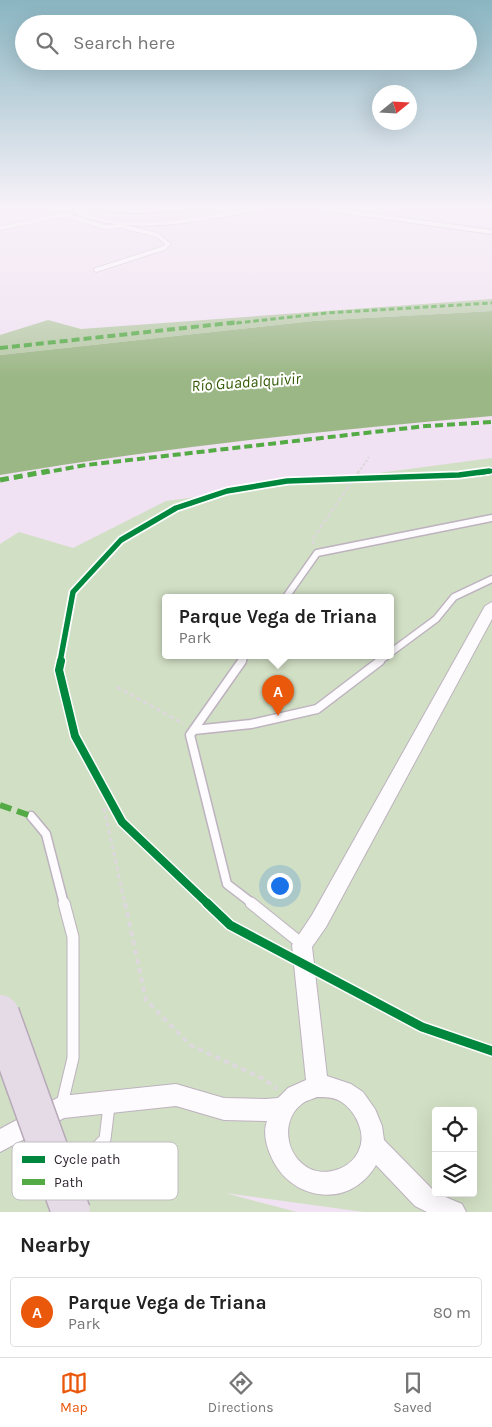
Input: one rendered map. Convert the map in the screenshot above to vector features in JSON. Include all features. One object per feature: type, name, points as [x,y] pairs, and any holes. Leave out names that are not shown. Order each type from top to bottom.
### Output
[{"type":"highway","points":[[0,1014],[42,1142]]},
{"type":"street","points":[[318,1086],[302,945],[319,921],[492,606]]},
{"type":"street","points":[[318,1086],[339,1090],[358,1102],[367,1114],[372,1129],[372,1144],[367,1160],[357,1173],[342,1182],[325,1184],[308,1180],[293,1170],[282,1157],[276,1140],[276,1123],[286,1104],[304,1089],[318,1086]]},
{"type":"street","points":[[0,1141],[61,1107],[176,1096],[224,1109],[266,1110],[286,1104]]},
{"type":"street","points":[[372,1144],[422,1198],[454,1212]]},
{"type":"lane","points":[[96,270],[119,263]]},
{"type":"lane","points":[[288,594],[317,553],[492,518]]},
{"type":"lane","points":[[394,650],[436,619],[454,597],[492,579]]},
{"type":"lane","points":[[243,659],[190,735],[227,884],[302,945]]},
{"type":"lane","points":[[194,730],[251,724],[317,709],[382,659]]},
{"type":"lane","points":[[31,816],[46,834],[73,937],[73,1058],[61,1107]]},
{"type":"lane","points":[[103,1142],[105,1140],[110,1102]]},
{"type":"path","points":[[320,553],[312,540],[369,457]]},
{"type":"path","points":[[344,479],[363,479]]},
{"type":"path","points":[[117,687],[194,730]]},
{"type":"path","points":[[104,808],[146,1000],[190,1045],[264,1079],[286,1104]]},
{"type":"shaded area","points":[[492,299],[492,311],[313,321],[0,355],[0,335],[48,320],[81,329]]},
{"type":"shaded area","points":[[492,458],[492,1212],[364,1212],[225,1193],[297,1212],[0,1212],[0,544],[19,532],[73,548],[166,501]]},
{"type":"water","name":"Río Guadalquivir","points":[[492,311],[492,416],[368,427],[245,441],[122,456],[0,475],[0,355],[313,321]]},
{"type":"marked path","points":[[0,348],[327,313],[492,303]]},
{"type":"marked path","points":[[0,480],[86,465],[426,426],[492,422]]},
{"type":"marked path","points":[[0,805],[31,816]]},
{"type":"cycle path","points":[[492,471],[459,475],[287,481],[227,491],[176,508],[121,540],[73,592],[59,670],[75,736],[122,822],[230,925],[422,1027],[492,1051]]},
{"type":"place","name":"Parque Vega de Triana","points":[[278,716]]}]
